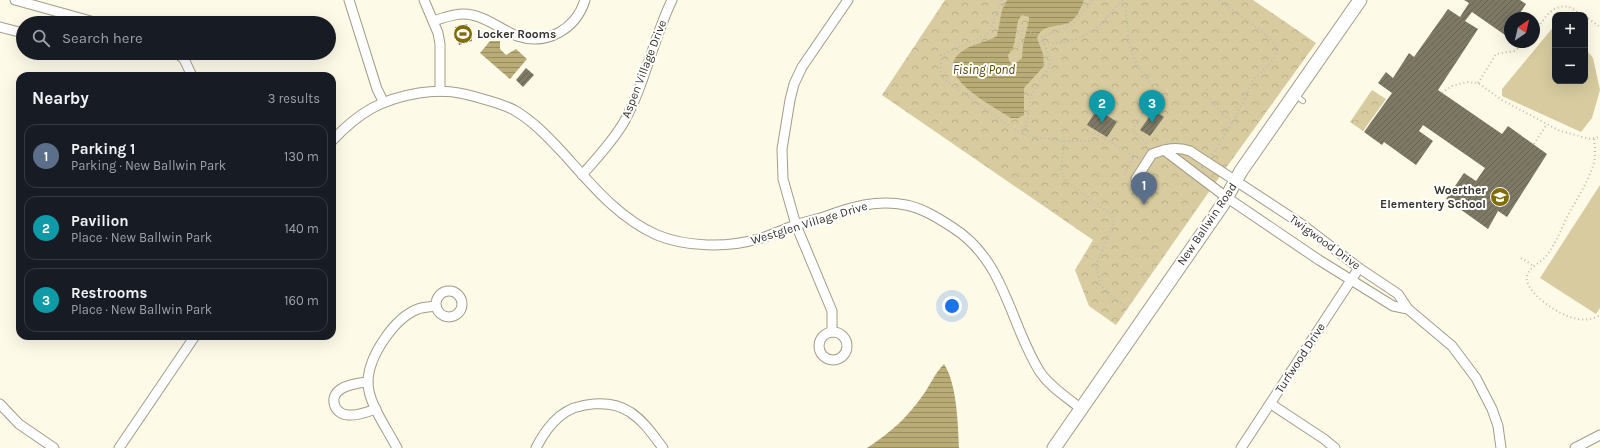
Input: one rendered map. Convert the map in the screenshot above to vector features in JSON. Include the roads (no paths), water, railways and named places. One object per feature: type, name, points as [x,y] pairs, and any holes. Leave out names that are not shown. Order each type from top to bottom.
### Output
[{"type":"main road","name":"New Ballwin Road","points":[[1054,448],[1223,204],[1237,181],[1241,171],[1298,97],[1360,0]]},
{"type":"street","points":[[14,0],[72,16]]},
{"type":"street","points":[[349,0],[377,89],[383,102]]},
{"type":"street","points":[[424,0],[438,33],[440,44],[440,91]]},
{"type":"street","points":[[433,21],[458,14],[469,14],[480,17],[518,36],[545,38],[562,31],[573,23],[585,0]]},
{"type":"street","name":"Aspen Village Drive","points":[[582,175],[612,140],[632,105],[664,16],[672,0]]},
{"type":"street","points":[[832,332],[832,311],[796,225],[783,179],[782,149],[790,100],[802,67],[848,0]]},
{"type":"street","points":[[0,27],[16,31]]},
{"type":"street","points":[[184,60],[190,72]]},
{"type":"street","name":"Westglen Village Drive","points":[[336,137],[357,118],[383,102],[404,95],[440,91],[465,93],[500,103],[516,111],[544,133],[582,175],[625,216],[657,235],[695,244],[740,243],[758,239],[796,225],[856,206],[871,203],[907,205],[921,210],[954,228],[980,251],[993,269],[1010,304],[1024,343],[1042,375],[1054,388],[1081,409]]},
{"type":"street","name":"Twigwood Drive","points":[[1164,150],[1183,148],[1190,151],[1303,225],[1359,268],[1398,294],[1408,309],[1452,346],[1476,378],[1492,408],[1498,426],[1502,448]]},
{"type":"street","points":[[1136,179],[1152,154],[1164,150]]},
{"type":"street","name":"Twigwood Drive","points":[[1164,150],[1226,197],[1351,280],[1393,306],[1408,309]]},
{"type":"street","name":"Turfwood Drive","points":[[1241,448],[1359,268]]},
{"type":"street","points":[[397,448],[376,409],[368,382],[376,351],[396,324],[407,314],[418,308],[436,306]]},
{"type":"street","points":[[119,448],[192,340]]},
{"type":"street","points":[[368,382],[343,388],[334,396],[333,402],[335,408],[341,413],[352,416],[376,409]]},
{"type":"street","points":[[0,404],[19,424],[54,448]]},
{"type":"street","points":[[536,448],[541,437],[550,425],[561,415],[575,408],[604,404],[629,411],[641,421],[663,448]]},
{"type":"street","points":[[1271,404],[1324,438],[1334,448]]},
{"type":"street","points":[[1576,448],[1600,434]]},
{"type":"water","name":"Fising Pond","points":[[1007,0],[1084,0],[1075,18],[1070,22],[1046,28],[1039,33],[1037,38],[1043,54],[1044,66],[1024,88],[1024,115],[1018,118],[1011,118],[981,99],[960,81],[954,71],[954,62],[960,53],[968,48],[997,36],[1002,10]],"holes":[[[1022,15],[1029,17],[1023,45],[1022,58],[1012,64],[1009,61],[1008,55],[1014,43],[1018,21]]]},
{"type":"water","points":[[490,41],[500,41],[500,49],[506,55],[516,49],[527,59],[510,79],[480,53]]},
{"type":"water","points":[[944,364],[952,382],[954,393],[959,448],[867,448],[905,418],[926,391]]},
{"type":"place","name":"Locker Rooms","points":[[463,34]]},
{"type":"place","name":"Pavilion","points":[[1102,123]]},
{"type":"place","name":"Restrooms","points":[[1152,123]]},
{"type":"place","name":"Woerther Elementery School","points":[[1500,197]]},
{"type":"place","name":"Parking 1","points":[[1144,205]]}]
